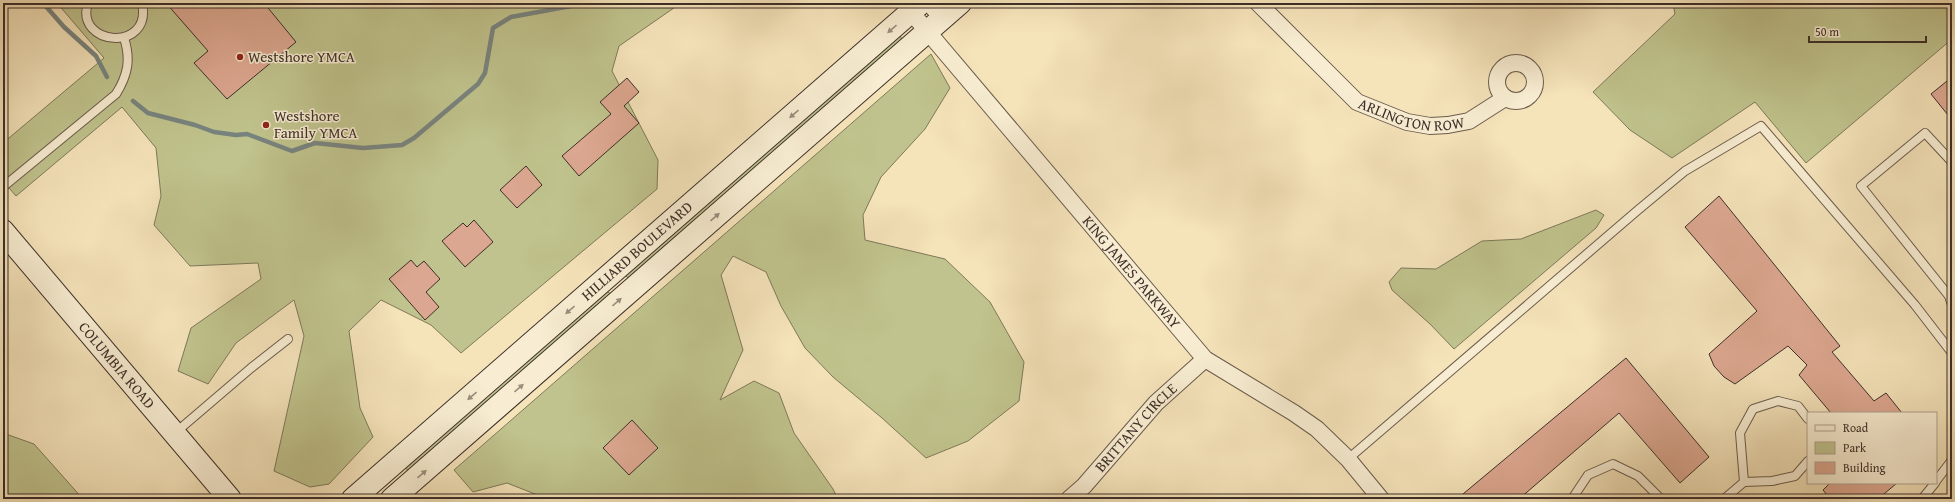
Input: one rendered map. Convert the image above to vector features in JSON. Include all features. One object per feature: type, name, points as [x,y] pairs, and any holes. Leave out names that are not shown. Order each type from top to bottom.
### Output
[{"type":"main road","name":"HILLIARD BOULEVARD","points":[[353,499],[926,14],[960,3]]},
{"type":"main road","name":"HILLIARD BOULEVARD","points":[[392,499],[926,14]]},
{"type":"main road","name":"COLUMBIA ROAD","points":[[3,231],[230,499]]},
{"type":"street","name":"ARLINGTON ROW","points":[[1258,3],[1357,102],[1407,122],[1430,126],[1448,125],[1469,121],[1505,98]]},
{"type":"street","name":"KING JAMES PARKWAY","points":[[926,14],[1205,359],[1294,412],[1317,429],[1348,459],[1374,497]]},
{"type":"street","name":"BRITTANY CIRCLE","points":[[1069,499],[1084,486],[1156,403],[1205,359]]},
{"type":"lane","points":[[88,3],[87,16],[91,25],[97,32],[110,38],[124,38],[138,26],[142,18],[142,3]]},
{"type":"lane","points":[[3,187],[116,94],[125,81],[128,66],[128,50],[124,38]]},
{"type":"lane","points":[[1348,459],[1685,171],[1761,126],[1915,306],[1952,353]]},
{"type":"lane","points":[[1952,162],[1925,133],[1861,186],[1949,296],[1952,305]]},
{"type":"lane","points":[[174,433],[288,339]]},
{"type":"lane","points":[[1744,482],[1740,433],[1753,409],[1778,401],[1798,406],[1807,417]]},
{"type":"lane","points":[[1937,479],[1952,460]]},
{"type":"lane","points":[[1724,499],[1744,482],[1772,481],[1796,476],[1807,462]]},
{"type":"lane","points":[[1572,499],[1588,475],[1613,464],[1638,476],[1661,499]]},
{"type":"lane","points":[[1922,499],[1933,484]]},
{"type":"green space","points":[[57,3],[681,3],[619,46],[612,71],[658,160],[657,189],[461,353],[431,325],[381,300],[349,331],[360,408],[373,437],[329,484],[310,487],[274,471],[304,336],[294,300],[236,343],[208,384],[178,371],[191,328],[261,279],[258,263],[190,266],[154,225],[161,196],[156,148],[122,107],[16,196],[3,181],[3,143],[104,58]]},
{"type":"green space","points":[[1673,3],[1952,3],[1952,39],[1806,163],[1755,102],[1672,158],[1630,130],[1593,92],[1675,14]]},
{"type":"green space","points":[[899,35],[903,40],[629,279],[624,274]]},
{"type":"green space","points":[[931,54],[950,88],[925,129],[881,177],[863,215],[865,240],[945,259],[990,302],[1024,362],[1019,401],[968,441],[926,458],[882,418],[833,377],[805,348],[781,306],[766,272],[733,256],[721,275],[743,350],[720,400],[754,381],[779,393],[794,433],[833,489],[838,499],[542,499],[540,496],[507,483],[473,492],[454,470]]},
{"type":"green space","points":[[1596,210],[1604,215],[1596,228],[1454,349],[1430,324],[1392,290],[1389,282],[1401,268],[1436,269],[1482,241],[1521,239]]},
{"type":"green space","points":[[606,291],[611,294],[410,472],[403,466]]},
{"type":"green space","points":[[3,433],[34,444],[83,499],[3,499]]},
{"type":"building","name":"Westshore YMCA","points":[[166,3],[264,3],[296,42],[227,99],[194,63],[208,51]]},
{"type":"building","points":[[1952,77],[1952,120],[1931,94]]},
{"type":"building","points":[[627,78],[639,92],[624,106],[639,123],[579,176],[562,156],[611,114],[600,102]]},
{"type":"building","points":[[526,166],[542,185],[517,208],[500,190]]},
{"type":"building","points":[[1719,196],[1840,346],[1832,352],[1874,401],[1886,393],[1901,412],[1830,412],[1799,375],[1807,365],[1788,346],[1735,384],[1724,377],[1714,366],[1709,354],[1757,311],[1685,227]]},
{"type":"building","points":[[474,220],[493,242],[465,267],[442,241],[463,223],[467,227]]},
{"type":"building","points":[[411,260],[417,267],[424,261],[440,279],[426,292],[439,307],[425,320],[389,279]]},
{"type":"building","points":[[1626,358],[1709,457],[1680,483],[1619,413],[1519,499],[1457,499]]},
{"type":"building","points":[[632,420],[658,448],[629,475],[603,448]]},
{"type":"building","points":[[1829,484],[1896,484],[1878,499],[1830,499],[1823,490]]},
{"type":"waterway","points":[[43,3],[64,27],[96,56],[107,77]]},
{"type":"waterway","points":[[133,101],[148,113],[195,125],[214,132],[236,135],[247,134],[292,151],[315,143],[363,148],[402,145],[414,138],[478,84],[485,73],[493,28],[511,17],[582,4],[600,3]]},
{"type":"place","name":"Westshore YMCA","points":[[240,57]]},
{"type":"place","name":"Westshore Family YMCA","points":[[266,125]]}]
